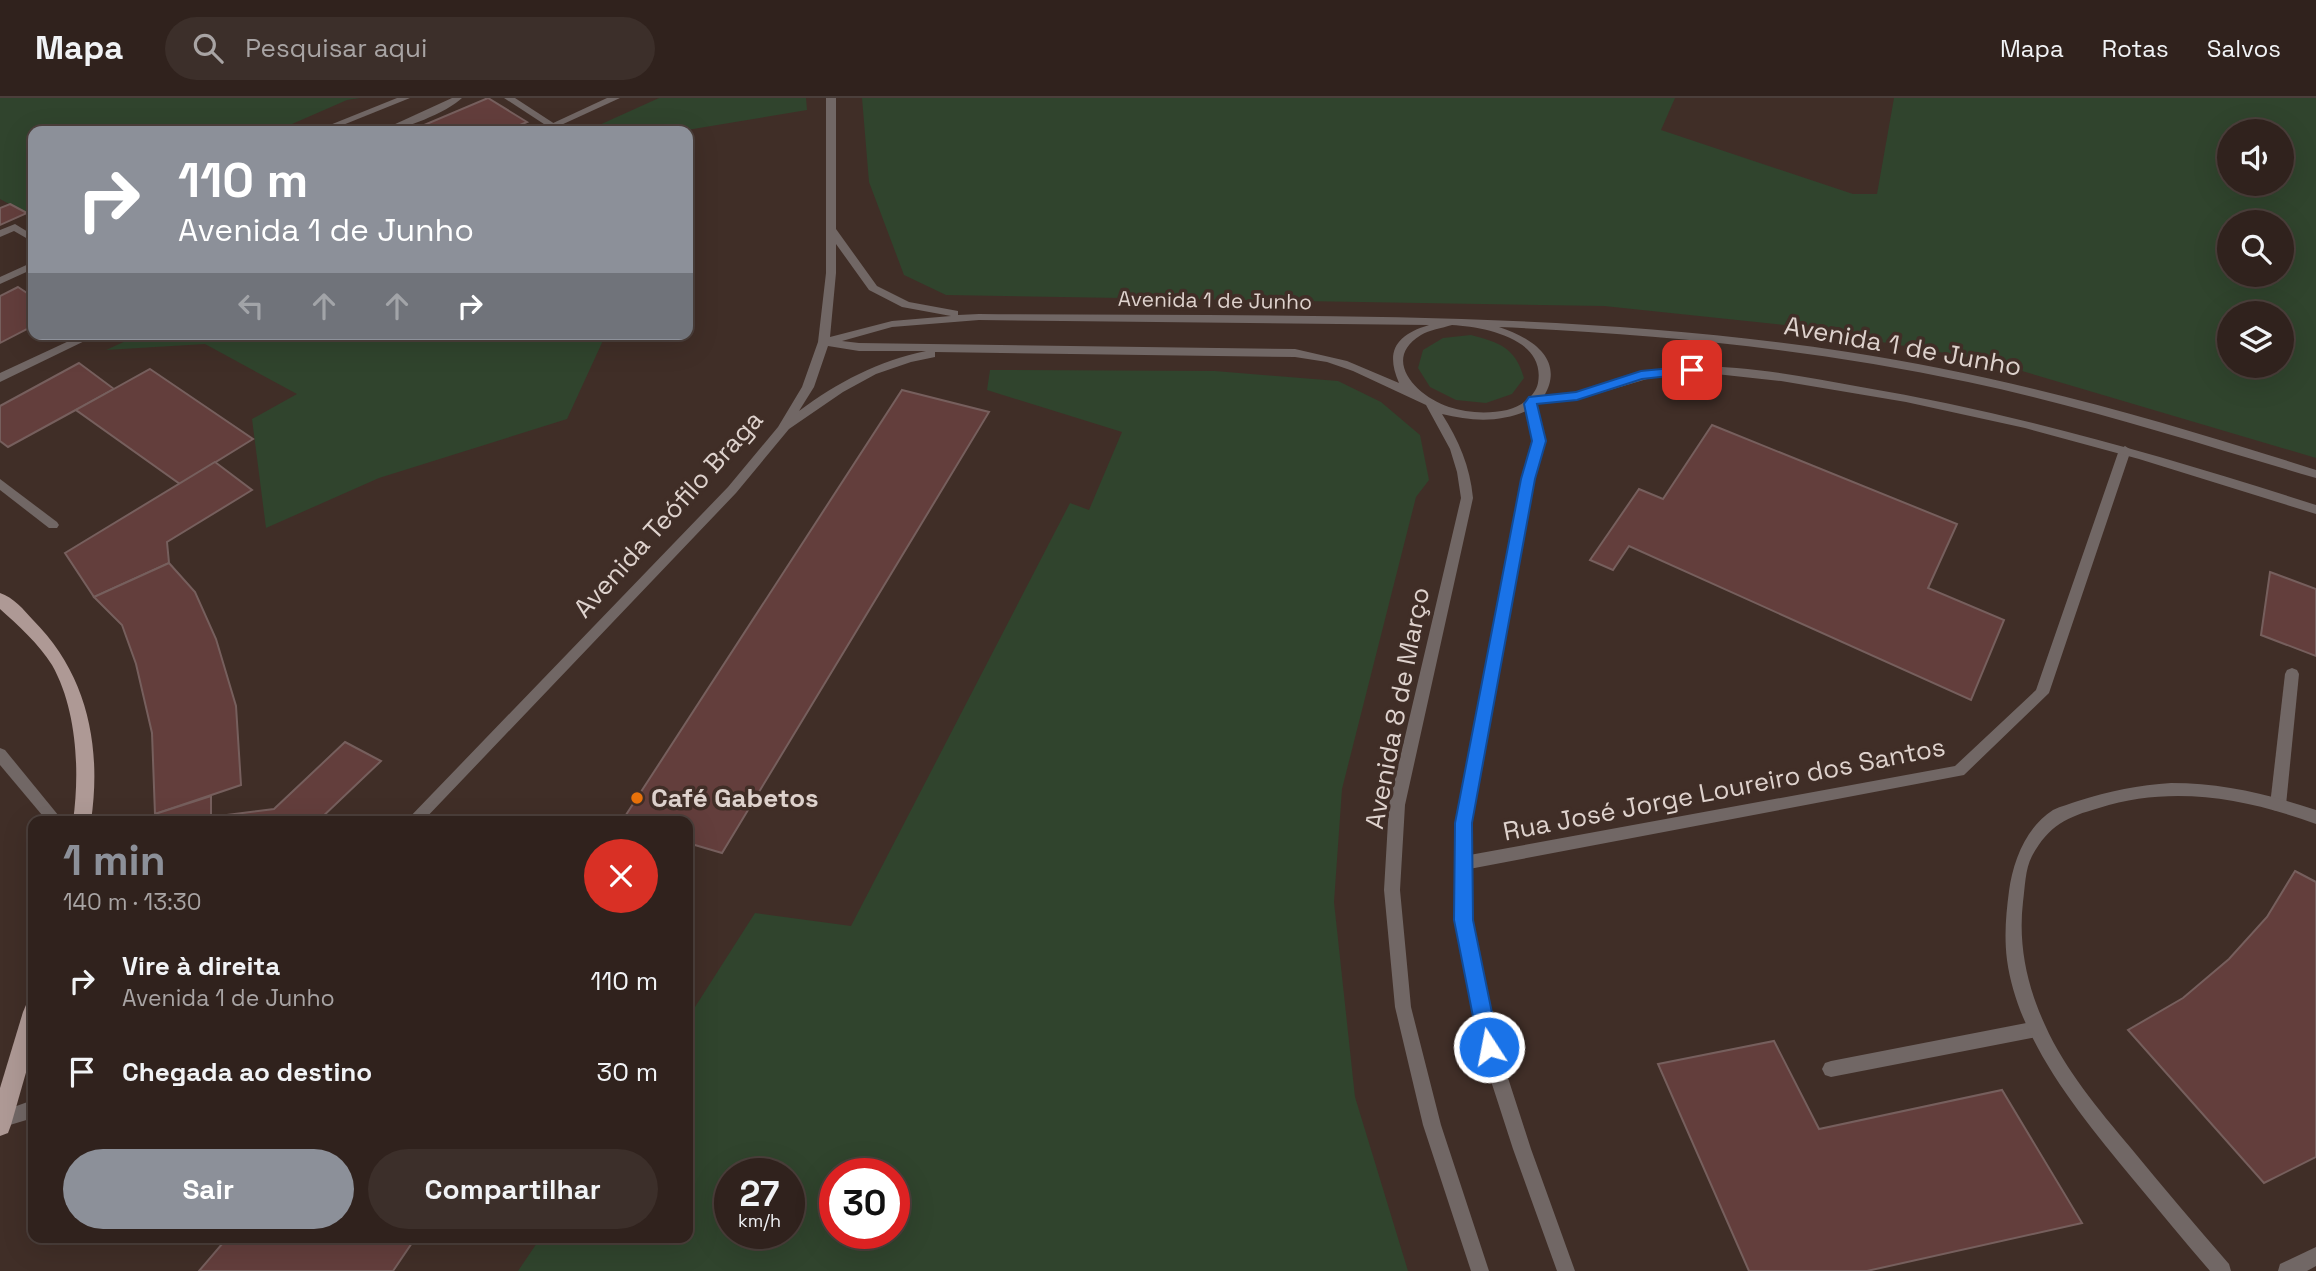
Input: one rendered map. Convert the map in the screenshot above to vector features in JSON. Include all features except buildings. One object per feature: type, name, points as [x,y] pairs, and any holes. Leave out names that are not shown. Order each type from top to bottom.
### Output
[{"type":"main road","points":[[0,598],[59,662],[64,675],[83,727],[83,816]]},
{"type":"main road","points":[[1,1123],[28,1029]]},
{"type":"street","points":[[333,126],[405,98]]},
{"type":"street","points":[[398,126],[450,104],[457,98]]},
{"type":"street","points":[[509,98],[553,126],[615,98]]},
{"type":"street","name":"Avenida Teófilo Braga","points":[[418,816],[732,490],[782,430],[808,387],[824,342],[831,273],[831,98]]},
{"type":"street","points":[[0,234],[15,227],[28,236]]},
{"type":"street","name":"Avenida 1 de Junho","points":[[830,228],[873,288],[906,305],[979,317]]},
{"type":"street","points":[[0,281],[28,267]]},
{"type":"street","name":"Avenida 1 de Junho","points":[[824,342],[892,324],[979,317],[1451,322]]},
{"type":"street","points":[[1451,322],[1470,322],[1508,332],[1536,353],[1543,366],[1545,380],[1540,393],[1532,402],[1515,412],[1474,417],[1451,414],[1414,395],[1400,375],[1397,354],[1404,342],[1416,332],[1451,322]]},
{"type":"street","name":"Avenida 1 de Junho","points":[[1470,322],[1687,336],[1852,356],[2101,409],[2316,474]]},
{"type":"street","points":[[0,378],[81,340]]},
{"type":"street","name":"Avenida 1 de Junho","points":[[824,342],[859,347],[1295,353],[1323,356],[1360,367],[1414,395]]},
{"type":"street","name":"Avenida 1 de Junho","points":[[782,430],[837,388],[868,371],[906,358],[973,348]]},
{"type":"street","name":"Avenida 1 de Junho","points":[[1532,402],[1577,396],[1641,375],[1670,371],[1713,370],[1774,376],[1900,396],[2079,436],[2185,466],[2316,510]]},
{"type":"street","points":[[1532,402],[1539,441],[1528,479],[1464,823],[1464,920],[1489,1047],[1521,1149],[1566,1271]]},
{"type":"street","name":"Avenida 8 de Março","points":[[1431,406],[1458,449],[1465,471],[1467,498],[1397,805],[1392,890],[1403,1007],[1432,1125],[1480,1271]]},
{"type":"street","name":"Rua José Jorge Loureiro dos Santos","points":[[1464,863],[1959,771],[2042,693],[2125,450]]},
{"type":"street","points":[[0,483],[53,525]]},
{"type":"street","points":[[2278,804],[2292,674]]},
{"type":"street","points":[[0,754],[52,816]]},
{"type":"street","points":[[2222,1271],[2098,1124],[2063,1075],[2037,1029],[2020,984],[2012,942],[2013,905],[2025,853],[2058,815],[2111,795],[2159,787],[2217,790],[2278,804],[2316,817]]},
{"type":"street","points":[[1831,1069],[2037,1029]]},
{"type":"street","points":[[1,1123],[28,1112]]},
{"type":"street","points":[[2287,1271],[2316,1256]]},
{"type":"green space","points":[[0,98],[360,98],[347,100],[287,126],[28,126],[28,214],[0,199]]},
{"type":"green space","points":[[659,98],[806,98],[807,110],[693,129],[693,126],[597,126]]},
{"type":"green space","points":[[862,98],[1675,98],[1661,130],[1853,194],[1877,194],[1894,98],[2316,98],[2316,458],[1985,360],[1784,325],[1604,306],[946,295],[904,275],[869,182]]},
{"type":"green space","points":[[1471,335],[1498,344],[1516,359],[1524,378],[1512,394],[1486,403],[1456,400],[1430,387],[1418,368],[1423,350],[1443,338]]},
{"type":"green space","points":[[128,340],[603,340],[567,419],[379,478],[266,528],[252,419],[297,394],[205,344],[106,350]]},
{"type":"green space","points":[[990,370],[1215,371],[1338,381],[1381,402],[1420,435],[1429,480],[1416,497],[1342,789],[1334,902],[1355,1097],[1408,1271],[518,1271],[537,1243],[693,1243],[693,1010],[755,913],[851,926],[1070,503],[1089,510],[1122,432],[987,390]]},
{"type":"place","name":"Café Gabetos","points":[[637,798]]},
{"type":"route","points":[[1489,1047],[1464,920],[1464,823],[1528,479],[1539,441],[1530,404],[1533,400],[1577,396],[1641,375],[1692,370]]}]
